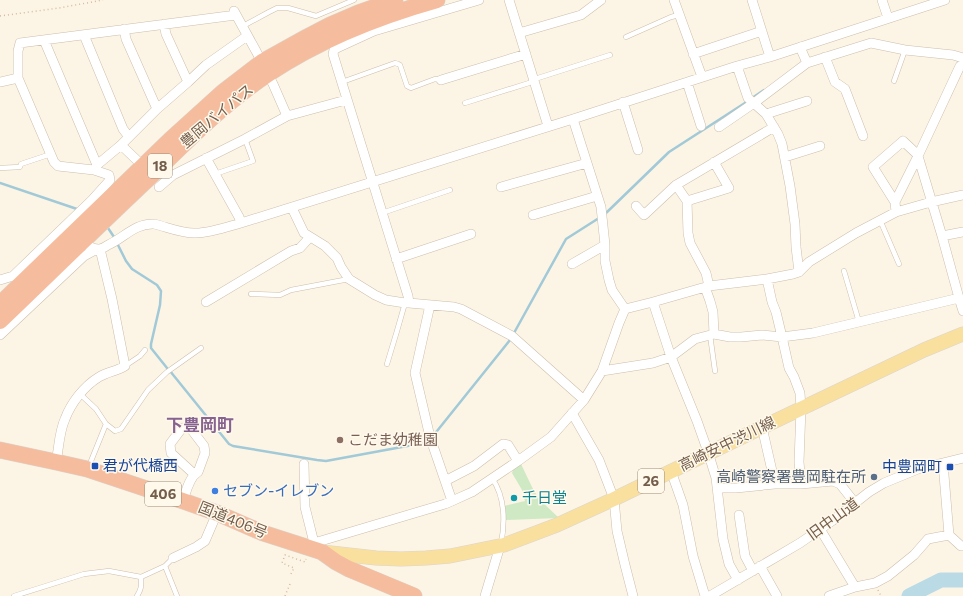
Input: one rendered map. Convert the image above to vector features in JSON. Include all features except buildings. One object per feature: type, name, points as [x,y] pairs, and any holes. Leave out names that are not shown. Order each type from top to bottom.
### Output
[{"type":"highway","name":"豊岡バイパス","points":[[0,321],[178,148],[230,103],[265,68],[291,45],[330,25],[395,0]]},
{"type":"highway","name":"豊岡バイパス","points":[[0,304],[143,166],[223,92],[265,68],[309,50],[339,34],[377,19],[437,0]]},
{"type":"highway","name":"国道406号","points":[[0,450],[87,470],[183,501],[217,513],[263,533],[314,550],[349,569],[414,596]]},
{"type":"main road","name":"高崎安中渋川線","points":[[314,550],[376,558],[414,559],[450,556],[500,546],[557,525],[614,499],[801,408],[924,350],[963,334]]},
{"type":"street","points":[[407,303],[408,296],[333,54],[334,50],[337,48],[374,32],[479,0]]},
{"type":"street","points":[[509,0],[548,126]]},
{"type":"street","points":[[519,33],[581,14],[600,0]]},
{"type":"street","points":[[674,0],[702,77]]},
{"type":"street","points":[[752,0],[770,57]]},
{"type":"street","points":[[882,0],[888,18]]},
{"type":"street","points":[[0,335],[84,256],[112,244],[134,228],[149,224],[195,234],[241,223],[737,66],[770,57],[945,0]]},
{"type":"street","points":[[0,280],[13,276],[92,200],[110,180],[109,175],[96,167],[58,166],[54,162],[18,78],[18,51],[20,43],[235,13],[265,68],[287,116]]},
{"type":"street","points":[[164,24],[166,34],[188,82]]},
{"type":"street","points":[[124,29],[126,39],[157,109]]},
{"type":"street","points":[[693,54],[762,31]]},
{"type":"street","points":[[84,35],[123,129],[129,137]]},
{"type":"street","points":[[96,167],[122,145],[157,109],[206,65],[247,36]]},
{"type":"street","points":[[44,40],[96,167]]},
{"type":"street","points":[[718,127],[751,101],[807,63],[871,43],[905,50],[953,55],[963,58]]},
{"type":"street","points":[[800,47],[807,63]]},
{"type":"street","points":[[441,80],[526,54]]},
{"type":"street","points":[[825,57],[834,82],[845,89],[863,136]]},
{"type":"street","points":[[895,202],[960,66],[963,65]]},
{"type":"street","points":[[737,66],[751,101],[766,114],[782,144],[790,186],[799,272]]},
{"type":"street","points":[[0,82],[18,78]]},
{"type":"street","points":[[687,82],[701,126]]},
{"type":"street","points":[[160,187],[173,175],[287,116],[346,100]]},
{"type":"street","points":[[766,114],[807,101]]},
{"type":"street","points":[[623,102],[638,150]]},
{"type":"street","points":[[573,119],[597,196],[602,218],[605,261],[609,280],[612,290],[625,309]]},
{"type":"street","points":[[636,206],[644,215],[676,185],[774,127]]},
{"type":"street","points":[[896,212],[895,202],[873,167],[903,141],[918,156],[963,311]]},
{"type":"street","points":[[122,145],[143,166]]},
{"type":"street","points":[[785,157],[820,146]]},
{"type":"street","points":[[206,158],[241,223]]},
{"type":"street","points":[[687,201],[729,188],[714,162]]},
{"type":"street","points":[[501,187],[587,163]]},
{"type":"street","points":[[676,185],[687,201],[690,243],[706,273],[707,286],[713,312],[712,334]]},
{"type":"street","points":[[625,309],[707,286],[767,279],[799,272],[809,262],[856,233],[896,212],[963,195]]},
{"type":"street","points":[[533,215],[597,196]]},
{"type":"street","points":[[292,208],[304,233],[325,246],[337,258],[349,279],[374,295],[386,300],[461,309],[512,336],[584,400]]},
{"type":"street","points":[[942,236],[963,232]]},
{"type":"street","points":[[396,259],[471,234]]},
{"type":"street","points":[[206,302],[291,251],[300,248],[310,237]]},
{"type":"street","points":[[81,242],[99,249]]},
{"type":"street","points":[[572,264],[605,245]]},
{"type":"street","points":[[56,462],[64,420],[71,405],[97,378],[125,366],[112,299],[99,249]]},
{"type":"street","points":[[767,279],[789,368],[800,393],[800,484]]},
{"type":"street","points":[[602,371],[653,363],[671,357],[695,339],[712,334],[730,337],[762,335],[782,337],[813,333],[959,298]]},
{"type":"street","points":[[653,302],[671,357],[697,421],[716,478],[723,539],[729,564],[738,580]]},
{"type":"street","points":[[430,305],[415,373],[430,437],[452,501]]},
{"type":"street","points":[[304,464],[304,508],[314,550],[445,504],[472,492],[550,438],[584,400],[602,371],[625,309]]},
{"type":"street","points":[[572,413],[599,460],[614,499],[617,531],[633,596]]},
{"type":"street","points":[[762,427],[775,484]]},
{"type":"street","points":[[183,501],[188,485],[194,474],[198,472],[205,450],[204,446],[191,429],[182,428],[170,444],[171,453],[194,474]]},
{"type":"street","points":[[445,481],[474,466],[503,444],[508,445],[518,461]]},
{"type":"street","name":"旧中山道","points":[[710,596],[800,543],[869,492],[884,483],[918,469],[963,458]]},
{"type":"street","points":[[943,463],[949,535],[961,546],[963,546]]},
{"type":"street","points":[[671,471],[683,505],[693,556],[705,596]]},
{"type":"street","points":[[717,488],[736,488],[775,484],[800,484],[833,480],[840,484],[856,503]]},
{"type":"street","points":[[173,558],[205,541],[217,513]]},
{"type":"street","points":[[739,515],[745,556],[757,569],[777,596]]},
{"type":"street","points":[[820,529],[855,587]]},
{"type":"street","points":[[829,596],[875,582],[888,576],[914,555],[928,539],[949,535]]},
{"type":"street","points":[[485,596],[500,546]]},
{"type":"lane","points":[[242,26],[277,8],[288,8],[316,16],[354,0]]},
{"type":"lane","points":[[626,37],[671,17],[679,15]]},
{"type":"lane","points":[[894,81],[905,50]]},
{"type":"lane","points":[[465,103],[610,55]]},
{"type":"lane","points":[[341,82],[394,64],[400,65],[407,86],[411,88],[435,79],[441,80]]},
{"type":"lane","points":[[215,174],[253,161],[245,139]]},
{"type":"lane","points":[[0,168],[20,167],[21,164],[51,154]]},
{"type":"lane","points":[[382,213],[450,190]]},
{"type":"lane","points":[[880,220],[899,264]]},
{"type":"lane","points":[[844,271],[859,322]]},
{"type":"lane","points":[[251,294],[280,295],[291,290],[349,279]]},
{"type":"lane","points":[[387,364],[407,303]]},
{"type":"lane","points":[[712,334],[715,371]]},
{"type":"lane","points":[[80,394],[96,410],[106,424],[115,431],[121,429],[148,390],[167,372],[201,348]]},
{"type":"lane","points":[[125,366],[140,356],[145,350]]},
{"type":"lane","points":[[87,470],[106,424]]},
{"type":"lane","points":[[492,478],[500,494],[503,514],[503,531],[500,546]]},
{"type":"lane","points":[[14,596],[94,572],[109,571],[142,577],[165,566],[173,558]]},
{"type":"lane","points":[[165,566],[177,596]]},
{"type":"lane","points":[[137,596],[141,588],[142,577]]},
{"type":"path","points":[[0,16],[103,0]]},
{"type":"path","points":[[291,574],[294,568],[282,563],[285,555],[305,562],[314,550]]},
{"type":"path","points":[[285,596],[290,584]]},
{"type":"green space","points":[[521,464],[539,499],[559,518],[506,520],[504,506],[525,501],[522,490],[512,473],[513,470]]},
{"type":"waterway","points":[[752,98],[764,90]]},
{"type":"waterway","points":[[605,214],[669,152],[748,101]]},
{"type":"waterway","points":[[0,183],[77,209]]},
{"type":"waterway","points":[[514,333],[566,239],[599,218]]},
{"type":"waterway","points":[[108,228],[114,237]]},
{"type":"waterway","points":[[118,245],[132,269],[157,285],[161,291],[160,305],[151,348],[167,368]]},
{"type":"waterway","points":[[433,436],[510,340]]},
{"type":"waterway","points":[[170,371],[229,444],[233,446],[326,461],[429,442]]},
{"type":"waterway","points":[[909,596],[941,580],[963,580]]},
{"type":"place","name":"こだま幼稚園","points":[[340,440]]},
{"type":"place","name":"君が代橋西","points":[[95,466]]},
{"type":"place","name":"中豊岡町","points":[[950,467]]},
{"type":"place","name":"高崎警察署豊岡駐在所","points":[[874,477]]},
{"type":"place","name":"セブン-イレブン","points":[[215,491]]},
{"type":"place","name":"千日堂","points":[[514,498]]},
{"type":"district","name":"下豊岡町","points":[[200,425]]}]
